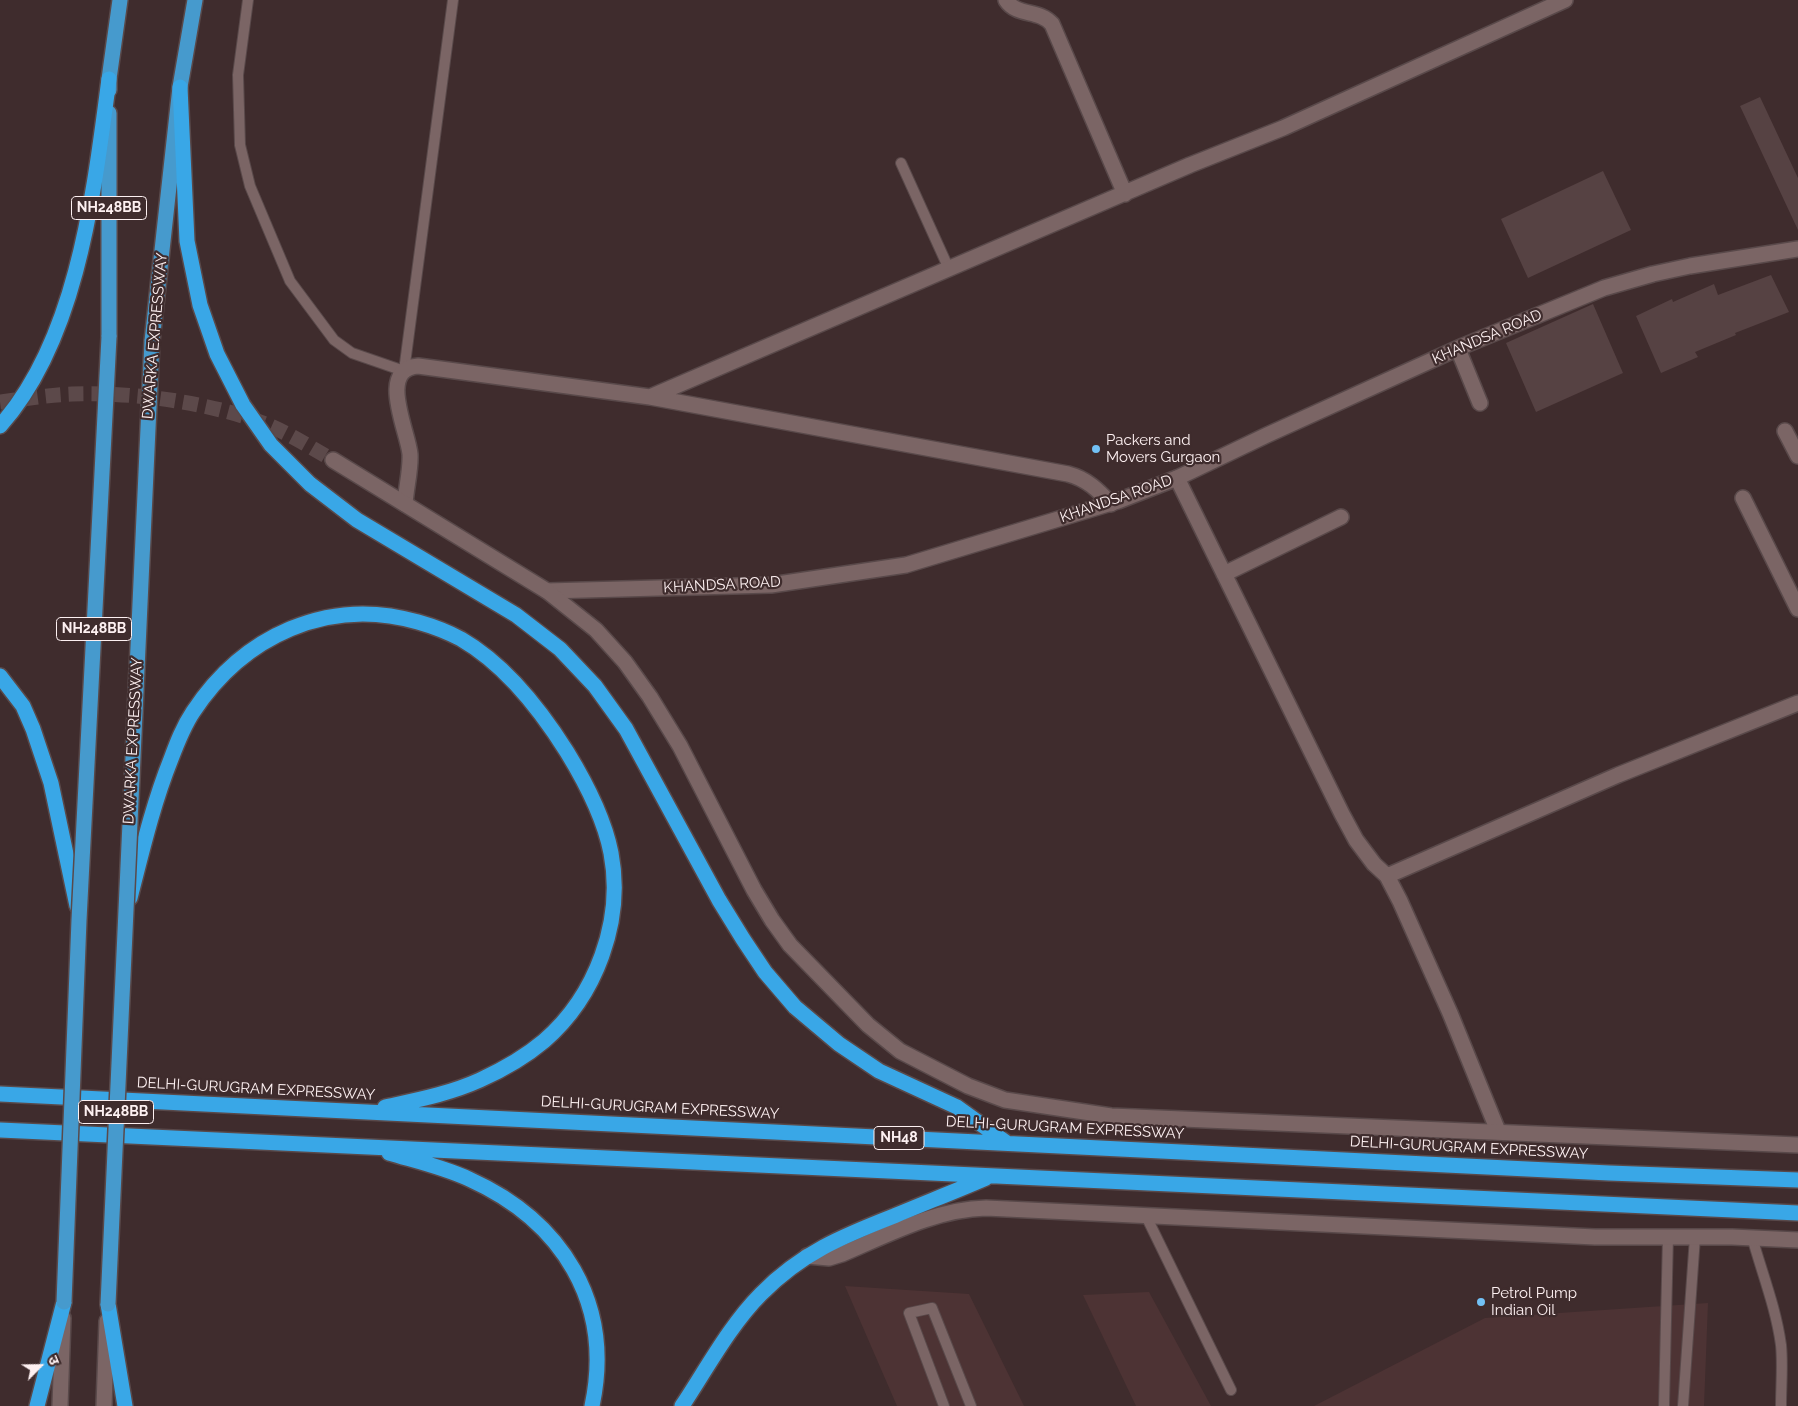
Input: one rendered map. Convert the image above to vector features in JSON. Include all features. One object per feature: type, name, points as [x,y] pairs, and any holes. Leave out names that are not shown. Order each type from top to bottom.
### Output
[{"type":"highway","name":"NH248BB","points":[[64,1302],[79,920],[109,337],[110,79],[120,0]]},
{"type":"highway","name":"DWARKA EXPRESSWAY","points":[[108,1304],[124,920],[152,341],[180,87],[195,0]]},
{"type":"highway","points":[[0,426],[32,382],[52,340],[72,287],[94,190],[110,79]]},
{"type":"highway","points":[[180,87],[187,242],[200,305],[217,354],[243,405],[272,445],[310,484],[357,520],[516,615],[560,650],[596,686],[626,729],[719,900],[765,972],[795,1007],[839,1044],[879,1071],[958,1107],[1007,1143]]},
{"type":"highway","points":[[124,920],[148,826],[164,776],[181,733],[191,714],[217,679],[237,660],[272,637],[311,620],[353,614],[381,614],[405,618],[432,626],[460,638],[482,653],[504,671],[551,726],[593,800],[611,853],[614,877],[612,922],[598,965],[576,1006],[544,1041],[520,1059],[480,1080],[436,1096],[364,1111]]},
{"type":"highway","points":[[0,676],[23,706],[33,729],[51,783],[79,920]]},
{"type":"highway","name":"DELHI-GURUGRAM EXPRESSWAY","points":[[0,1094],[1609,1173],[1798,1180]]},
{"type":"highway","name":"NH48","points":[[0,1130],[1798,1212]]},
{"type":"highway","points":[[363,1146],[444,1169],[470,1180],[502,1196],[529,1215],[556,1241],[581,1285],[590,1307],[595,1329],[598,1362],[592,1406]]},
{"type":"highway","points":[[682,1406],[729,1334],[760,1294],[792,1266],[822,1247],[850,1234],[992,1176]]},
{"type":"highway","points":[[37,1406],[64,1302]]},
{"type":"highway","points":[[108,1304],[125,1406]]},
{"type":"street","points":[[1006,0],[1014,8],[1043,16],[1052,24],[1125,194]]},
{"type":"street","points":[[650,397],[1343,102],[1564,0]]},
{"type":"street","name":"KHANDSA ROAD","points":[[547,591],[771,584],[906,565],[1111,504],[1177,478],[1267,435],[1458,349],[1604,288],[1690,266],[1798,248]]},
{"type":"street","points":[[1458,349],[1480,403]]},
{"type":"street","points":[[405,504],[410,454],[396,394],[398,380],[404,371],[412,366],[650,397],[1068,474],[1076,476],[1092,485],[1111,504]]},
{"type":"street","points":[[1785,431],[1798,456]]},
{"type":"street","points":[[333,460],[547,591],[596,630],[625,662],[650,697],[680,746],[754,890],[790,945],[868,1025],[900,1051],[968,1086],[1005,1100],[1111,1116],[1798,1145]]},
{"type":"street","points":[[1177,478],[1347,822],[1363,850],[1387,876],[1400,901],[1442,995],[1498,1131]]},
{"type":"street","points":[[1743,498],[1798,609]]},
{"type":"street","points":[[1224,574],[1342,517]]},
{"type":"street","points":[[1387,876],[1618,775],[1798,704]]},
{"type":"street","points":[[807,1256],[829,1258],[931,1218],[973,1208],[1032,1209],[1596,1237],[1752,1237],[1798,1240]]},
{"type":"street","points":[[60,1406],[64,1302]]},
{"type":"street","points":[[104,1406],[108,1304]]},
{"type":"lane","points":[[248,0],[238,75],[240,145],[250,186],[286,272],[334,340],[352,353],[404,371],[453,0]]},
{"type":"lane","points":[[901,163],[949,269]]},
{"type":"lane","points":[[1146,1216],[1231,1390]]},
{"type":"lane","points":[[1664,1406],[1668,1236]]},
{"type":"lane","points":[[1683,1406],[1695,1237]]},
{"type":"lane","points":[[1752,1237],[1777,1324],[1781,1345],[1781,1406]]},
{"type":"lane","points":[[944,1406],[909,1314],[932,1308],[971,1406]]},
{"type":"shaded area","points":[[845,1286],[969,1294],[1024,1406],[897,1406]]},
{"type":"shaded area","points":[[1149,1292],[1211,1406],[1136,1406],[1083,1295]]},
{"type":"shaded area","points":[[1708,1303],[1704,1406],[1314,1406],[1485,1318]]},
{"type":"building","points":[[1760,97],[1798,178],[1798,230],[1740,106]]},
{"type":"building","points":[[1603,171],[1631,230],[1528,278],[1501,219]]},
{"type":"building","points":[[1771,275],[1789,312],[1735,333],[1736,335],[1695,352],[1698,357],[1661,373],[1636,316],[1672,299],[1673,302],[1714,284],[1718,295]]},
{"type":"building","points":[[1593,304],[1623,373],[1536,412],[1506,343]]},
{"type":"tunnel","points":[[0,402],[54,395],[94,394],[141,396],[188,403],[255,420],[295,438],[333,460]]},
{"type":"place","name":"Packers and Movers Gurgaon","points":[[1096,449]]},
{"type":"place","name":"Petrol Pump Indian Oil","points":[[1481,1302]]}]
